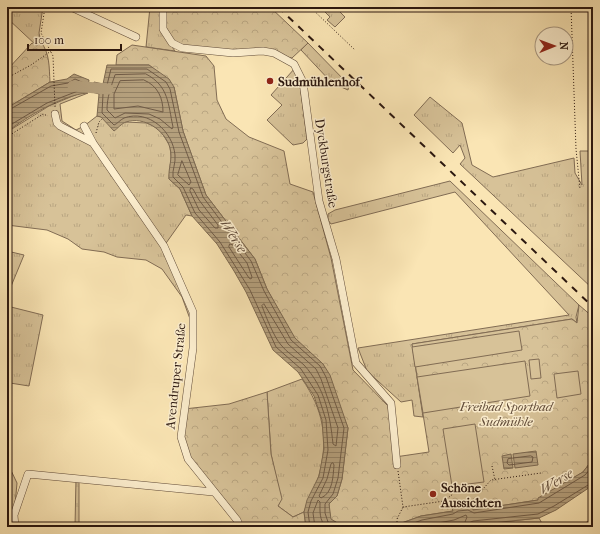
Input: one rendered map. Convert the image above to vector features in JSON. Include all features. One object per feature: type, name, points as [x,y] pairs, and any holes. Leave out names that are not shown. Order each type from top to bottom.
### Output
[{"type":"street","points":[[71,7],[136,37]]},
{"type":"street","name":"Dyckburgstraße","points":[[163,7],[163,29],[172,43],[182,48],[233,53],[263,51],[274,53],[294,64],[303,82],[319,201],[336,259],[356,363],[392,403],[397,465]]},
{"type":"street","points":[[55,114],[57,123]]},
{"type":"street","name":"Avendruper Straße","points":[[57,123],[93,143],[164,246],[193,312],[193,348],[181,437],[188,459],[240,527]]},
{"type":"street","points":[[84,126],[93,143]]},
{"type":"street","points":[[15,527],[14,515],[28,474],[212,492]]},
{"type":"street","points":[[590,527],[593,522]]},
{"type":"path","points":[[45,7],[41,33],[42,38],[53,56],[55,114]]},
{"type":"path","points":[[310,7],[355,50]]},
{"type":"path","points":[[572,7],[576,149],[580,189]]},
{"type":"path","points":[[7,78],[31,65],[51,51]]},
{"type":"path","points":[[7,137],[43,114],[57,123]]},
{"type":"path","points":[[93,143],[99,122],[102,119]]},
{"type":"path","points":[[397,465],[404,507],[397,519],[397,525]]},
{"type":"path","points":[[492,466],[495,480]]},
{"type":"path","points":[[404,507],[444,501],[453,493],[483,489],[491,480],[541,473]]},
{"type":"path","points":[[444,483],[453,493]]},
{"type":"green space","points":[[7,7],[43,7],[39,33],[41,42],[37,46],[7,18]]},
{"type":"green space","points":[[150,7],[160,7],[160,30],[175,51],[146,47]]},
{"type":"green space","points":[[166,7],[270,7],[308,43],[292,58],[272,50],[220,50],[191,47],[179,44],[169,35],[165,16]]},
{"type":"green space","points":[[320,7],[335,7],[345,17],[335,27],[327,20],[330,17]]},
{"type":"green space","points":[[41,42],[48,56],[50,82],[7,108],[7,70],[32,43],[37,46]]},
{"type":"green space","points":[[308,43],[349,85],[348,90],[332,83],[301,50]]},
{"type":"green space","name":"Freibad Sportbad Sudmühle","points":[[132,45],[206,56],[214,66],[217,100],[226,119],[249,137],[284,151],[290,184],[313,192],[331,258],[353,370],[388,406],[395,457],[429,452],[412,344],[572,319],[577,323],[579,305],[593,317],[593,459],[583,472],[538,500],[473,510],[472,505],[453,508],[453,511],[421,516],[399,524],[384,527],[344,527],[330,519],[329,504],[337,496],[342,479],[348,428],[323,364],[294,338],[267,289],[255,259],[206,195],[183,131],[174,87],[149,65],[116,65],[117,55]]},
{"type":"green space","points":[[295,68],[300,85],[307,139],[303,143],[293,145],[267,120],[282,105],[271,95]]},
{"type":"green space","points":[[80,93],[88,93],[60,104],[62,121],[76,130],[97,116],[125,122],[147,123],[162,133],[170,146],[171,157],[169,179],[180,189],[192,216],[186,215],[164,246],[193,312],[194,330],[182,297],[162,269],[146,260],[117,257],[104,252],[82,249],[68,239],[47,230],[7,225],[7,132],[49,106]]},
{"type":"green space","points":[[430,97],[462,123],[472,165],[493,177],[574,158],[575,173],[582,185],[580,151],[593,151],[593,289],[460,164],[465,158],[460,145],[453,153],[414,115]]},
{"type":"green space","points":[[450,181],[579,305],[576,317],[577,323],[572,319],[412,344],[423,417],[414,416],[412,400],[401,402],[367,371],[358,348],[569,315],[455,192],[331,224],[328,220],[328,214],[335,210]]},
{"type":"green space","points":[[7,251],[24,255],[7,296]]},
{"type":"green space","points":[[7,306],[43,315],[29,386],[10,383],[7,404]]},
{"type":"green space","points":[[519,331],[522,350],[415,367],[412,347]]},
{"type":"green space","points":[[539,359],[541,378],[531,379],[529,360]]},
{"type":"green space","points":[[525,361],[530,396],[423,413],[417,377]]},
{"type":"green space","points":[[578,371],[581,394],[557,398],[554,374]]},
{"type":"green space","points":[[302,379],[315,402],[319,413],[324,437],[324,449],[318,480],[304,512],[293,517],[278,506],[281,499],[271,454],[267,392]]},
{"type":"green space","points":[[267,392],[271,454],[282,499],[278,506],[293,517],[304,512],[306,527],[240,527],[188,459],[181,437],[184,409],[229,404]]},
{"type":"green space","points":[[475,424],[484,482],[452,486],[443,429]]},
{"type":"green space","points":[[7,462],[17,483],[13,527],[7,527]]},
{"type":"green space","points":[[76,478],[79,478],[79,527],[75,527]]},
{"type":"green space","points":[[539,518],[544,527],[455,527]]},
{"type":"water","points":[[107,65],[149,65],[169,79],[174,87],[183,131],[206,195],[255,259],[267,289],[295,338],[323,364],[330,375],[348,428],[342,479],[337,496],[329,504],[331,519],[344,527],[306,527],[304,512],[307,500],[319,476],[324,449],[322,420],[314,396],[298,372],[273,350],[246,292],[234,271],[217,244],[192,216],[180,189],[169,179],[171,152],[164,136],[153,126],[140,121],[124,123],[114,131],[101,117],[97,116],[99,94],[92,92],[94,82],[103,84]]},
{"type":"water","points":[[74,74],[89,80],[87,93],[56,102],[24,120],[7,132],[7,108],[50,82],[67,79]]},
{"type":"water","points":[[536,451],[538,465],[515,468],[513,454]]},
{"type":"water","points":[[511,454],[513,468],[504,469],[502,456]]},
{"type":"water","points":[[593,459],[593,485],[556,510],[539,518],[455,527],[384,527],[399,524],[421,516],[453,511],[452,508],[472,505],[473,510],[538,500],[538,498],[583,472]]},
{"type":"waterway","name":"Werse","points":[[73,86],[108,89]]},
{"type":"railway","points":[[278,7],[593,307]]},
{"type":"place","name":"Sudmühlenhof","points":[[270,81]]},
{"type":"place","name":"Schöne Aussichten","points":[[433,494]]}]
